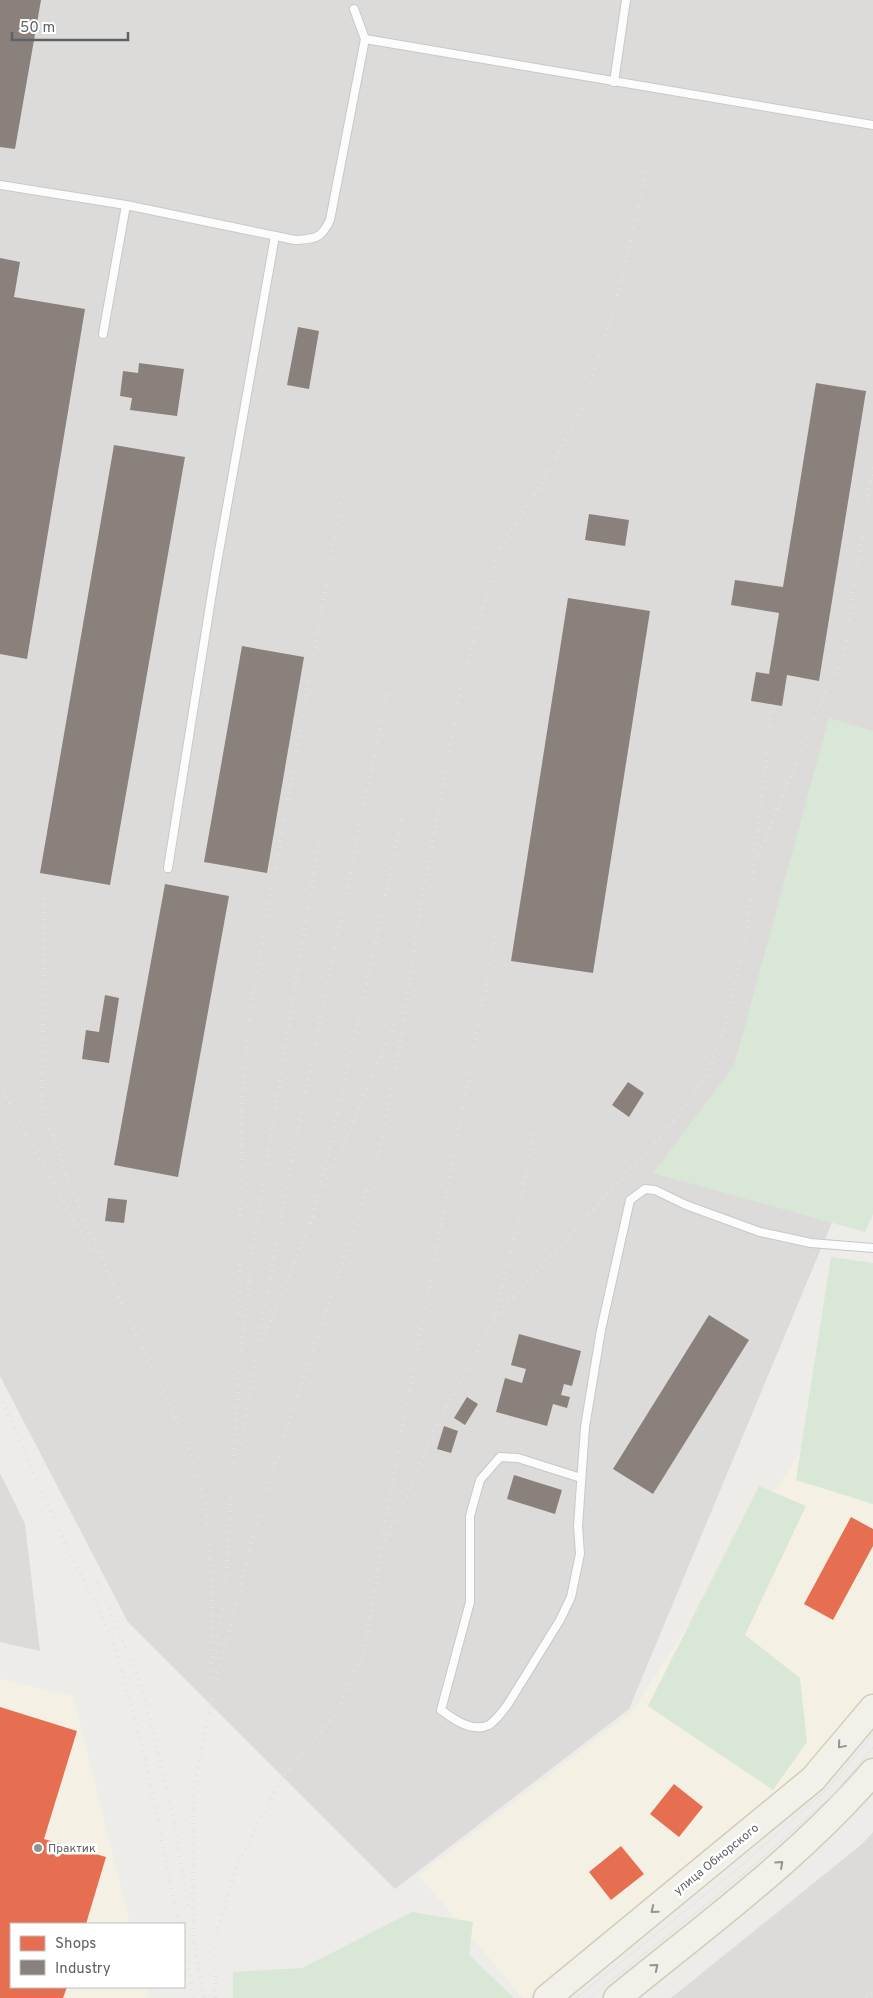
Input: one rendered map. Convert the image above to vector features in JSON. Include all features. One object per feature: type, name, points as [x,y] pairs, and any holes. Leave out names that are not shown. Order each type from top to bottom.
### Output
[{"type":"main road","name":"улица Обнорского","points":[[547,1998],[813,1779],[873,1708]]},
{"type":"main road","points":[[617,1998],[770,1872],[844,1806],[873,1772]]},
{"type":"lane","points":[[614,82],[626,0]]},
{"type":"lane","points":[[0,185],[126,205],[295,240],[315,239],[325,231],[330,220],[365,39],[354,9]]},
{"type":"lane","points":[[365,39],[873,125]]},
{"type":"lane","points":[[103,334],[126,205]]},
{"type":"lane","points":[[168,868],[215,574],[275,236]]},
{"type":"lane","points":[[581,1478],[518,1458],[500,1457],[480,1480],[470,1516],[470,1602],[441,1710],[456,1721],[472,1726],[488,1725],[498,1716],[508,1704],[560,1620],[570,1597],[580,1554],[578,1526],[585,1427],[601,1330],[630,1200],[645,1189],[655,1190],[686,1205],[760,1232],[811,1243],[873,1248]]},
{"type":"shaded area","points":[[0,0],[873,0],[873,1040],[838,1208],[629,1709],[395,1889],[128,1622],[0,1376]]},
{"type":"shaded area","points":[[798,1455],[873,1481],[873,1693],[782,1794],[529,1998],[523,1998],[419,1875],[633,1711]]},
{"type":"shaded area","points":[[0,1473],[25,1524],[40,1651],[0,1642]]},
{"type":"shaded area","name":"Практик","points":[[0,1679],[73,1696],[130,1923],[10,1923],[10,1988],[146,1988],[148,1998],[0,1998]]},
{"type":"shaded area","points":[[873,1832],[873,1998],[671,1998],[862,1844]]},
{"type":"green space","points":[[829,718],[873,731],[873,1214],[865,1232],[653,1173],[734,1066]]},
{"type":"green space","points":[[831,1257],[873,1263],[873,1504],[796,1480]]},
{"type":"green space","points":[[759,1486],[806,1506],[745,1635],[800,1678],[807,1742],[773,1790],[648,1706]]},
{"type":"green space","points":[[412,1912],[473,1922],[469,1955],[514,1998],[233,1998],[233,1972],[302,1968]]},
{"type":"building: Shops","points":[[851,1517],[873,1529],[873,1546],[833,1620],[804,1604]]},
{"type":"building: Shops","name":"Практик","points":[[0,1707],[77,1731],[44,1839],[106,1857],[86,1923],[10,1923],[10,1988],[67,1988],[63,1998],[0,1998]]},
{"type":"building: Shops","points":[[674,1784],[703,1807],[679,1837],[650,1814]]},
{"type":"building: Shops","points":[[621,1846],[644,1874],[611,1900],[589,1872]]},
{"type":"building: Industry","points":[[0,0],[41,0],[15,149],[0,147]]},
{"type":"building: Industry","points":[[0,258],[20,262],[14,297],[85,309],[27,659],[0,654]]},
{"type":"building: Industry","points":[[298,327],[319,331],[309,389],[287,385]]},
{"type":"building: Industry","points":[[139,363],[184,369],[177,416],[130,410],[132,398],[120,396],[123,371],[138,373]]},
{"type":"building: Industry","points":[[816,383],[866,391],[819,681],[787,675],[782,706],[751,701],[756,672],[769,674],[779,613],[731,605],[735,580],[783,587]]},
{"type":"building: Industry","points":[[114,445],[185,457],[110,885],[40,873]]},
{"type":"building: Industry","points":[[589,514],[629,520],[625,546],[585,540]]},
{"type":"building: Industry","points":[[568,598],[650,611],[593,973],[511,961]]},
{"type":"building: Industry","points":[[242,646],[304,657],[267,873],[204,862]]},
{"type":"building: Industry","points":[[165,884],[229,896],[178,1177],[114,1165]]},
{"type":"building: Industry","points":[[105,995],[119,998],[109,1063],[82,1059],[86,1030],[99,1032]]},
{"type":"building: Industry","points":[[628,1082],[644,1093],[629,1117],[612,1105]]},
{"type":"building: Industry","points":[[108,1198],[127,1200],[124,1223],[105,1221]]},
{"type":"building: Industry","points":[[709,1315],[749,1340],[653,1494],[613,1469]]},
{"type":"building: Industry","points":[[519,1334],[581,1351],[572,1386],[564,1384],[561,1395],[570,1397],[567,1408],[553,1404],[547,1426],[496,1412],[505,1378],[522,1383],[526,1369],[511,1365]]},
{"type":"building: Industry","points":[[467,1397],[478,1404],[465,1425],[454,1418]]},
{"type":"building: Industry","points":[[444,1426],[458,1431],[451,1453],[437,1449]]},
{"type":"building: Industry","points":[[514,1475],[562,1490],[555,1514],[507,1499]]},
{"type":"tram line","points":[[576,1998],[740,1867],[828,1788],[873,1734]]},
{"type":"tram line","points":[[589,1998],[745,1873],[834,1794],[873,1747]]},
{"type":"railway","points":[[204,1998],[193,1938],[193,1790],[220,1664],[263,1501],[379,1154],[399,1052],[418,923],[461,686],[499,550],[542,483],[584,404],[619,291],[649,159]]},
{"type":"railway","points":[[759,855],[814,718],[844,655],[873,464]]},
{"type":"railway","points":[[239,1314],[242,1101],[251,1006],[343,490]]},
{"type":"railway","points":[[240,1451],[291,1166],[387,693]]},
{"type":"railway","points":[[494,1318],[674,1121],[706,1077],[723,1032],[746,938],[772,705]]},
{"type":"railway","points":[[310,1223],[336,1122],[404,810]]},
{"type":"railway","points":[[215,1658],[226,1578],[239,1373],[253,1246],[320,835]]},
{"type":"railway","points":[[44,898],[42,1105],[67,1177],[117,1293],[186,1441],[205,1501],[212,1583],[211,1681]]},
{"type":"railway","points":[[215,1998],[216,1934],[238,1863],[281,1779],[336,1713],[365,1650],[386,1518],[495,935]]},
{"type":"railway","points":[[325,1186],[402,1007]]},
{"type":"railway","points":[[0,1084],[94,1255]]},
{"type":"railway","points":[[386,1541],[437,1425],[494,1318],[517,1227],[533,1134]]},
{"type":"railway","points":[[265,1334],[313,1216]]},
{"type":"railway","points":[[0,1395],[61,1534],[112,1638],[142,1744],[179,1923]]},
{"type":"railway","points":[[98,1582],[141,1684],[174,1820],[188,1906]]},
{"type":"railway","points":[[185,1953],[194,1998]]},
{"type":"railway","points":[[866,1998],[873,1990]]},
{"type":"place","name":"Практик","points":[[38,1848]]}]
